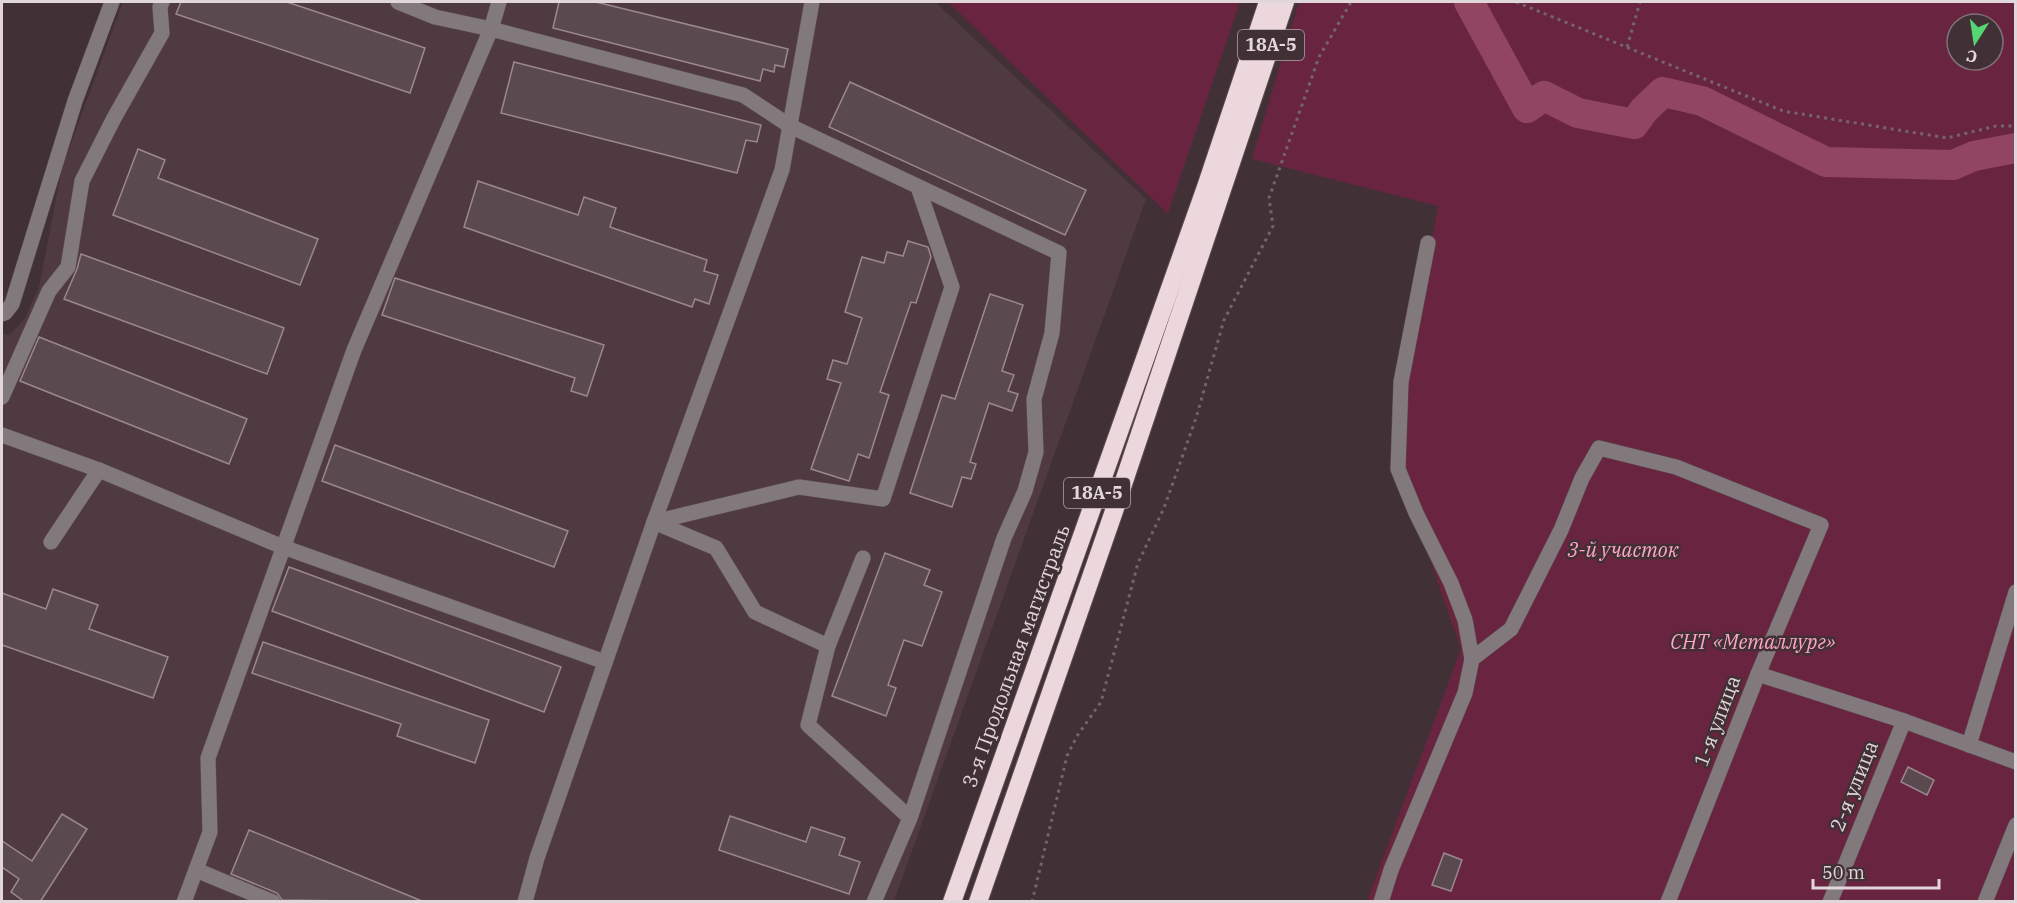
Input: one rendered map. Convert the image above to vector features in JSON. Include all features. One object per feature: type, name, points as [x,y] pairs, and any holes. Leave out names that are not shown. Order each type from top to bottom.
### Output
[{"type":"highway","name":"18А-5","points":[[978,902],[1113,514],[1248,87],[1268,2]]},
{"type":"highway","name":"18А-5","points":[[1248,87],[1285,2]]},
{"type":"highway","name":"3-я Продольная магистраль","points":[[952,902],[1206,187],[1248,87]]},
{"type":"street","points":[[2,315],[12,304],[75,101],[112,2]]},
{"type":"street","points":[[2,397],[50,291],[68,267],[82,181],[114,117],[162,33],[160,7],[162,2]]},
{"type":"street","points":[[398,2],[435,16],[743,95],[790,126],[1059,253],[1052,333],[1034,399],[1036,453],[1025,490],[1004,538],[910,818],[874,902]]},
{"type":"street","points":[[184,902],[210,832],[208,758],[354,350],[491,29],[499,2]]},
{"type":"street","points":[[525,902],[537,858],[654,522],[782,170],[812,2]]},
{"type":"street","points":[[654,522],[799,487],[883,499],[952,287],[918,187]]},
{"type":"street","points":[[1381,902],[1400,849],[1465,693],[1472,659],[1465,620],[1451,583],[1416,513],[1398,470],[1401,382],[1428,243]]},
{"type":"street","points":[[2,435],[99,470],[283,547],[605,662]]},
{"type":"street","name":"1-я улица","points":[[1472,659],[1511,629],[1561,530],[1582,478],[1599,448],[1676,467],[1821,525],[1758,675],[1668,902]]},
{"type":"street","points":[[51,542],[99,470]]},
{"type":"street","points":[[654,522],[716,548],[755,612],[828,646]]},
{"type":"street","points":[[862,558],[828,646],[808,725],[910,818]]},
{"type":"street","points":[[1969,745],[2016,592]]},
{"type":"street","points":[[1758,675],[1904,721],[2016,762]]},
{"type":"street","name":"2-я улица","points":[[1830,902],[1904,721]]},
{"type":"street","points":[[1984,902],[2016,825]]},
{"type":"street","points":[[196,870],[273,902]]},
{"type":"path","points":[[1032,902],[1068,756],[1077,736],[1101,702],[1138,563],[1164,508],[1196,418],[1224,320],[1273,226],[1269,198],[1318,57],[1352,2]]},
{"type":"path","points":[[1516,2],[1783,111],[1947,138],[1996,126],[2016,126]]},
{"type":"path","points":[[1627,47],[1640,2]]},
{"type":"shaded area","points":[[123,2],[935,2],[1146,199],[894,901],[2,901],[2,334],[10,335],[25,318],[39,287],[62,168]]},
{"type":"green space","points":[[948,2],[1240,2],[1168,213],[1167,213]]},
{"type":"green space","name":"СНТ «Металлург»","points":[[1299,2],[2015,2],[2015,901],[1367,901],[1461,649],[1404,485],[1410,363],[1438,206],[1252,159]]},
{"type":"building","points":[[181,2],[287,2],[425,48],[410,93],[176,14]]},
{"type":"building","points":[[559,2],[596,2],[788,49],[784,67],[775,65],[774,72],[763,69],[760,81],[553,28]]},
{"type":"building","points":[[514,62],[761,125],[757,142],[746,140],[737,173],[501,113]]},
{"type":"building","points":[[850,82],[1086,190],[1065,235],[829,127]]},
{"type":"building","points":[[138,149],[165,160],[158,178],[318,239],[300,285],[113,215]]},
{"type":"building","points":[[478,181],[578,215],[584,197],[616,208],[610,227],[707,260],[704,271],[718,275],[709,304],[695,299],[692,307],[464,227]]},
{"type":"building","points":[[908,241],[928,247],[931,257],[916,303],[911,302],[880,392],[889,395],[869,458],[858,454],[849,481],[811,469],[841,383],[827,379],[833,360],[847,364],[862,318],[845,312],[862,257],[884,263],[887,252],[903,256]]},
{"type":"building","points":[[81,254],[284,328],[267,374],[64,299]]},
{"type":"building","points":[[395,278],[604,345],[587,396],[571,391],[575,378],[382,315]]},
{"type":"building","points":[[990,294],[1023,305],[1002,371],[1014,375],[1008,391],[1018,394],[1012,411],[989,403],[970,462],[976,464],[971,479],[962,477],[952,507],[910,493],[942,395],[955,399]]},
{"type":"building","points":[[39,337],[247,419],[229,464],[20,381]]},
{"type":"building","points":[[335,445],[568,531],[554,567],[322,481]]},
{"type":"building","points":[[885,553],[930,570],[924,585],[942,592],[922,646],[904,640],[888,685],[896,688],[886,716],[832,696]]},
{"type":"building","points":[[289,567],[561,667],[544,712],[272,611]]},
{"type":"building","points":[[53,589],[98,605],[89,629],[168,657],[153,698],[2,645],[2,593],[46,609]]},
{"type":"building","points":[[263,642],[489,720],[475,763],[397,736],[401,724],[252,673]]},
{"type":"building","points":[[1908,767],[1934,780],[1927,795],[1901,782]]},
{"type":"building","points":[[62,814],[87,829],[40,902],[25,902],[11,892],[19,879],[2,867],[2,841],[32,861]]},
{"type":"building","points":[[730,816],[806,842],[811,827],[845,838],[839,855],[860,862],[849,894],[719,850]]},
{"type":"building","points":[[249,830],[422,902],[282,900],[277,893],[231,874]]},
{"type":"building","points":[[1444,853],[1462,860],[1451,891],[1432,885]]},
{"type":"waterway","points":[[1469,2],[1527,108],[1544,96],[1578,113],[1634,124],[1644,110],[1663,92],[1702,101],[1826,162],[1953,165],[1974,156],[2016,148]]},
{"type":"park label","name":"3-й участок","points":[[1623,550]]}]
